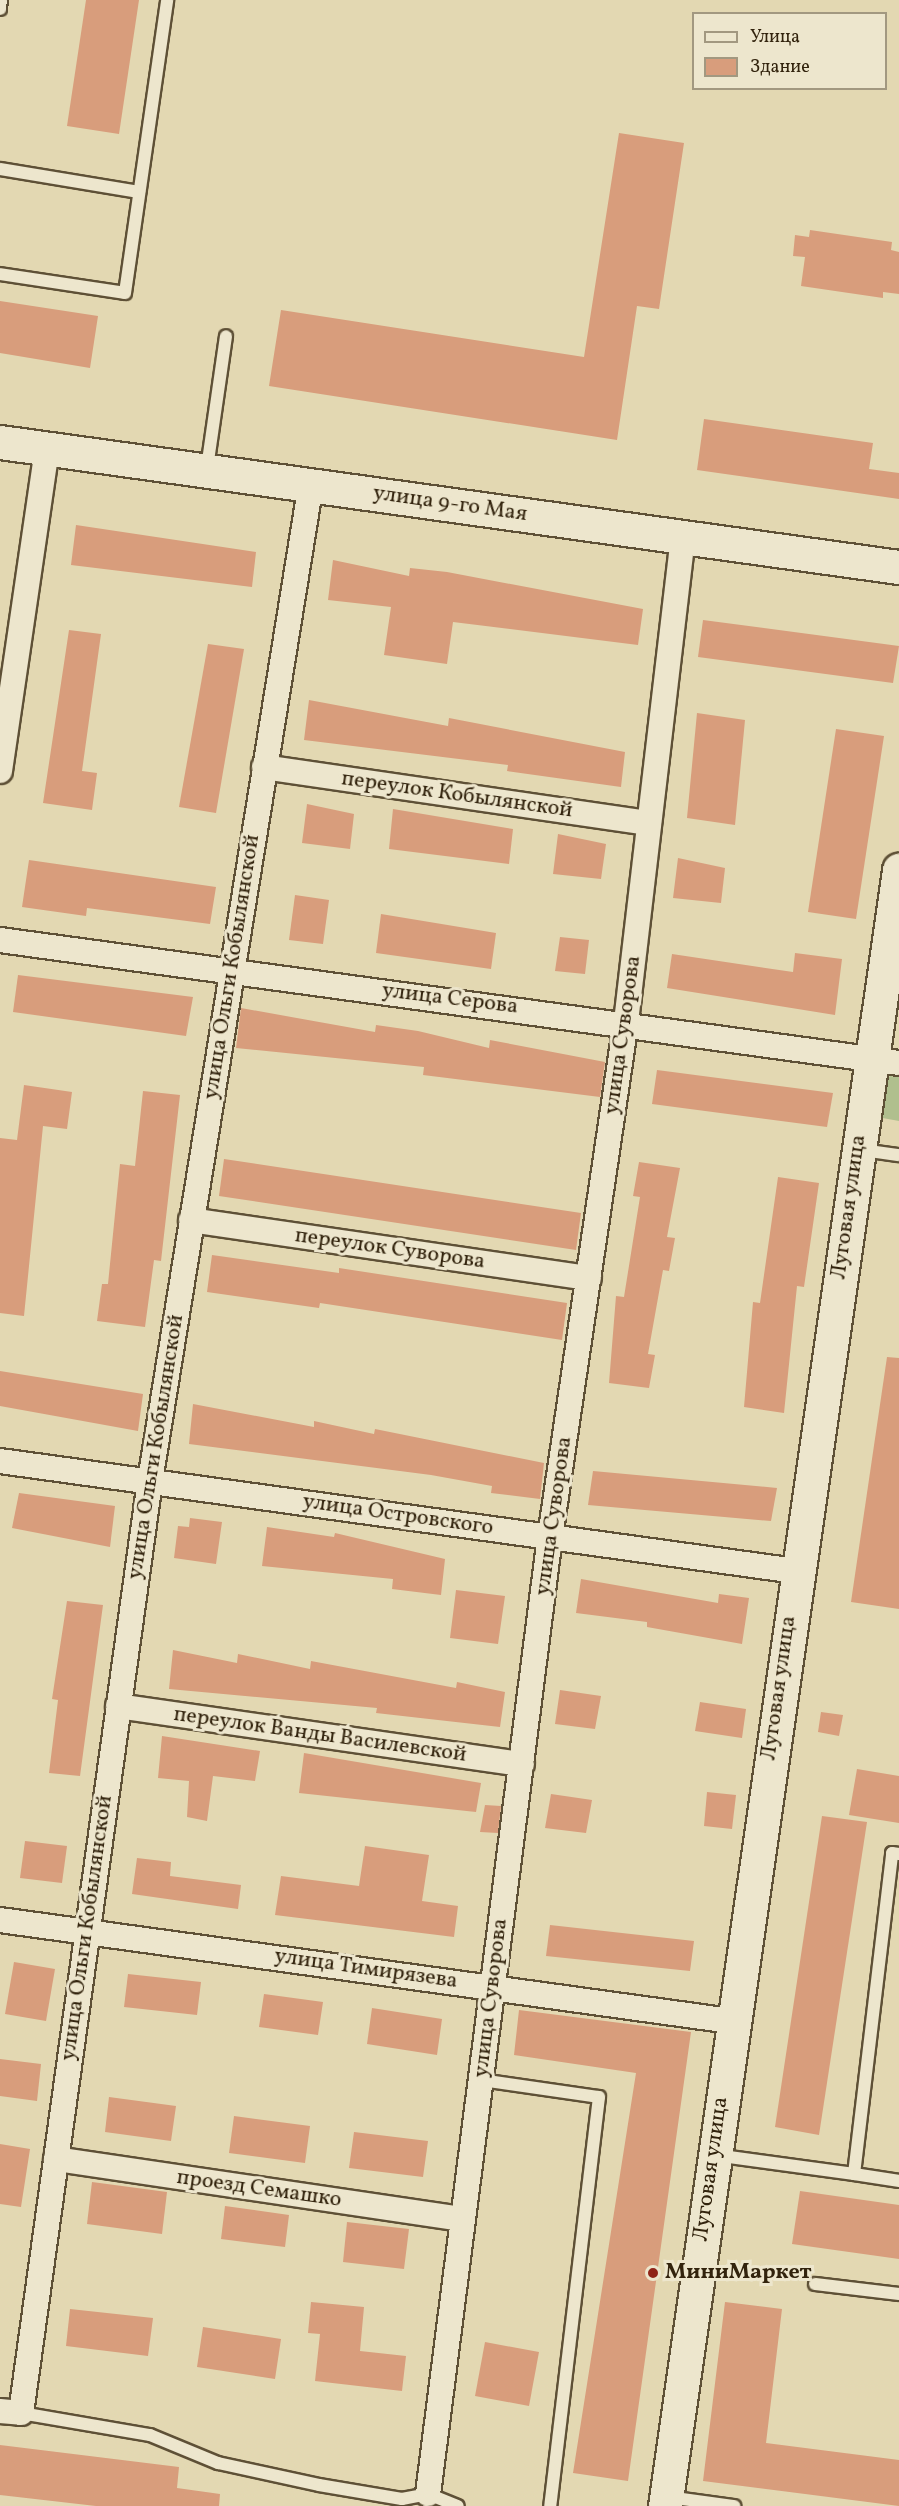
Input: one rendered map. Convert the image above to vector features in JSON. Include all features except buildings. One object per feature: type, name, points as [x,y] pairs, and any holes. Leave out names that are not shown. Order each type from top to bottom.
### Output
[{"type":"street","name":"улица 9-го Мая","points":[[0,442],[899,567]]},
{"type":"street","points":[[0,771],[47,448]]},
{"type":"street","name":"улица Ольги Кобылянской","points":[[10,2412],[56,2160],[150,1481],[230,971],[311,484]]},
{"type":"street","name":"улица Суворова","points":[[428,2494],[550,1537],[626,1022],[683,538]]},
{"type":"street","name":"переулок Кобылянской","points":[[264,767],[650,823]]},
{"type":"street","name":"Луговая улица","points":[[666,2501],[731,2021],[858,1149],[885,1061],[899,870]]},
{"type":"street","name":"улица Серова","points":[[0,940],[626,1022],[885,1061]]},
{"type":"street","name":"переулок Суворова","points":[[191,1220],[589,1278]]},
{"type":"street","name":"улица Островского","points":[[0,1461],[796,1572]]},
{"type":"street","name":"переулок Ванды Василевской","points":[[118,1706],[522,1764]]},
{"type":"street","name":"улица Тимирязева","points":[[0,1920],[87,1930],[731,2021]]},
{"type":"street","name":"проезд Семашко","points":[[56,2160],[463,2219]]},
{"type":"lane","points":[[0,9],[1,0]]},
{"type":"lane","points":[[0,274],[125,293],[167,0]]},
{"type":"lane","points":[[0,169],[139,192]]},
{"type":"lane","points":[[206,470],[226,336]]},
{"type":"lane","points":[[858,1149],[899,1155]]},
{"type":"lane","points":[[854,2174],[892,1853],[899,1854]]},
{"type":"lane","points":[[481,2080],[600,2097],[550,2506]]},
{"type":"lane","points":[[713,2154],[899,2181]]},
{"type":"lane","points":[[815,2284],[899,2294]]},
{"type":"lane","points":[[10,2412],[150,2435],[218,2463],[318,2485],[402,2499],[428,2494],[458,2506]]},
{"type":"lane","points":[[666,2501],[734,2506]]},
{"type":"green space","points":[[890,1076],[899,1077],[899,1121],[877,1117],[881,1087]]},
{"type":"place","name":"МиниМаркет","points":[[653,2273]]}]
